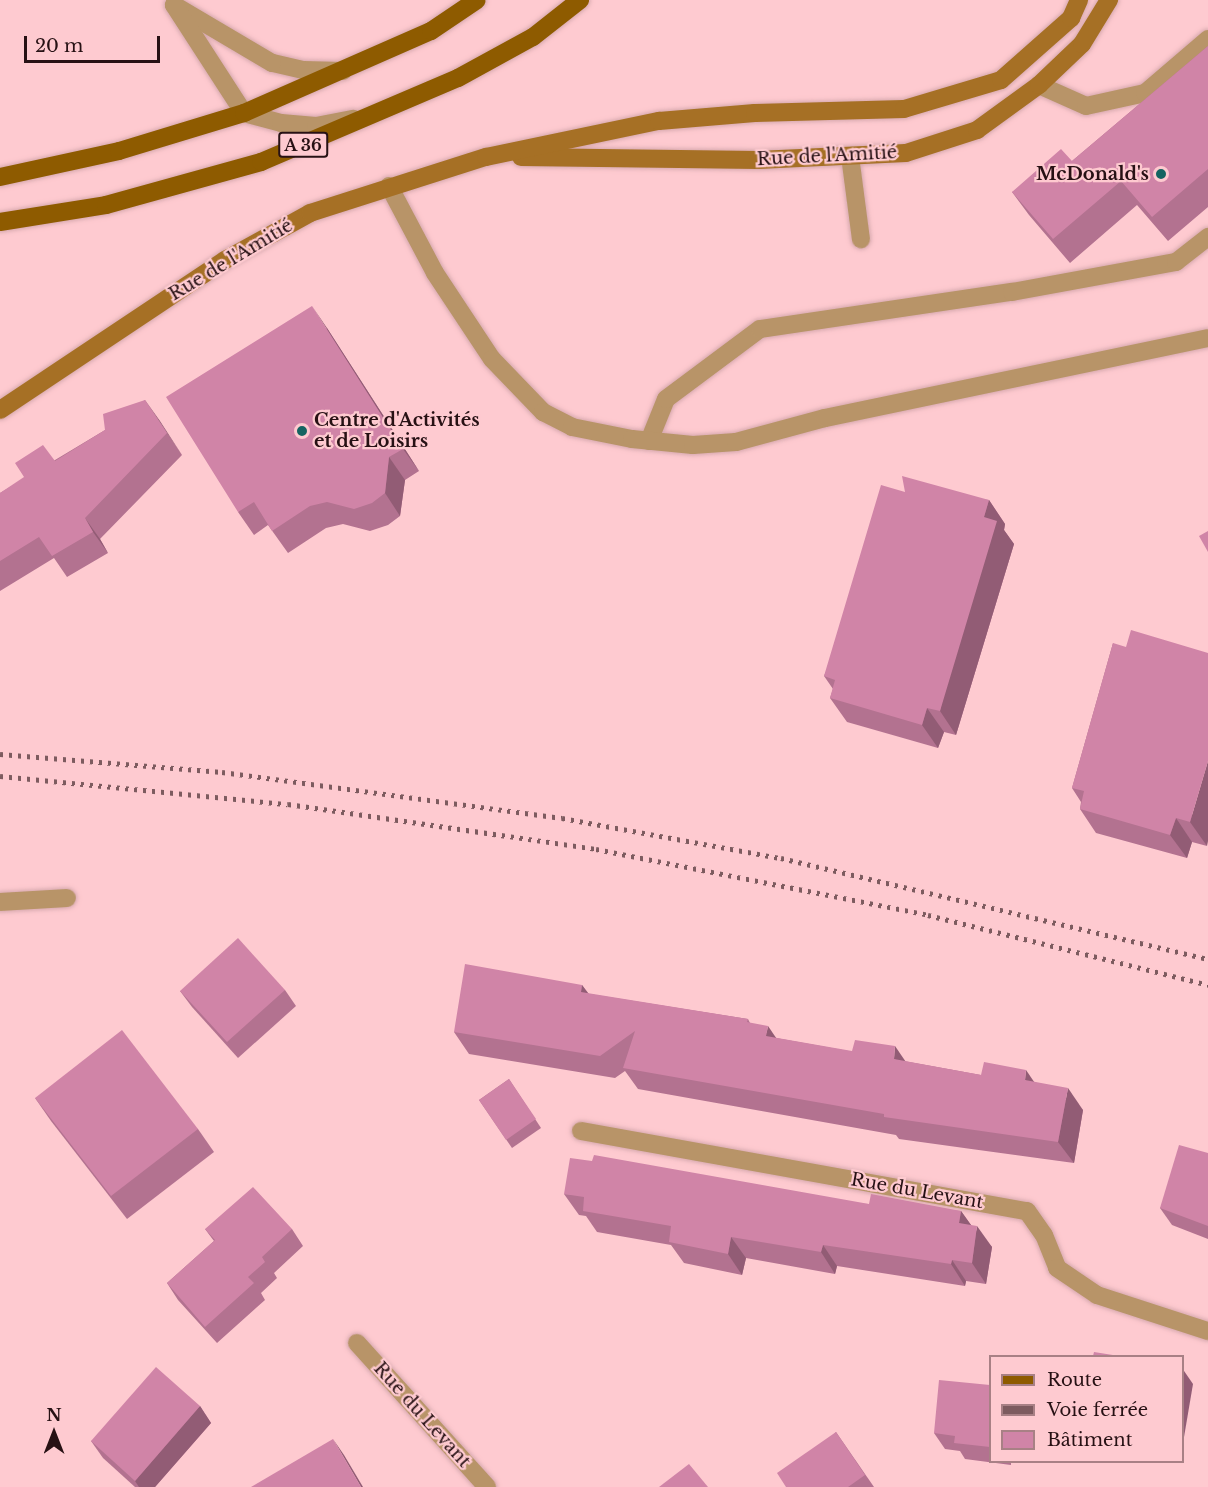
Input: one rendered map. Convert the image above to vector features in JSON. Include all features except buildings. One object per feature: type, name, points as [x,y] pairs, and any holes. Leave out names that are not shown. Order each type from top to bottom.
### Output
[{"type":"main road","points":[[0,177],[119,151],[243,113],[345,71],[431,31],[477,0]]},
{"type":"main road","name":"A 36","points":[[0,222],[106,205],[261,162],[385,112],[533,37],[580,0]]},
{"type":"street","name":"Rue de l'Amitié","points":[[0,410],[225,260],[310,213],[486,157],[659,121],[755,112],[904,109],[1001,80],[1071,18],[1079,0]]},
{"type":"street","name":"Rue de l'Amitié","points":[[486,157],[758,160],[906,153],[977,130],[1039,85],[1082,44],[1109,0]]},
{"type":"street","points":[[170,3],[272,63],[303,69],[345,71]]},
{"type":"street","points":[[170,3],[243,113],[280,123],[316,126],[385,112]]},
{"type":"street","points":[[1039,85],[1086,106],[1145,93],[1208,39]]},
{"type":"street","points":[[850,156],[861,239]]},
{"type":"street","points":[[389,186],[435,273],[492,359],[543,412],[572,427],[649,441],[693,446],[736,442],[825,417],[1208,338]]},
{"type":"street","points":[[649,441],[666,399],[760,329],[1012,292],[1176,262],[1208,237]]},
{"type":"street","points":[[0,902],[67,898]]},
{"type":"street","name":"Rue du Levant","points":[[580,1131],[1027,1211],[1044,1235],[1057,1268],[1097,1295],[1208,1331]]},
{"type":"street","name":"Rue du Levant","points":[[357,1343],[487,1487]]},
{"type":"railway","points":[[0,754],[222,772],[562,818],[781,858],[1208,959]]},
{"type":"railway","points":[[0,776],[288,804],[596,849],[928,915],[1208,985]]},
{"type":"place","name":"McDonald's","points":[[1161,174]]},
{"type":"place","name":"Centre d'Activités et de Loisirs","points":[[302,431]]}]
